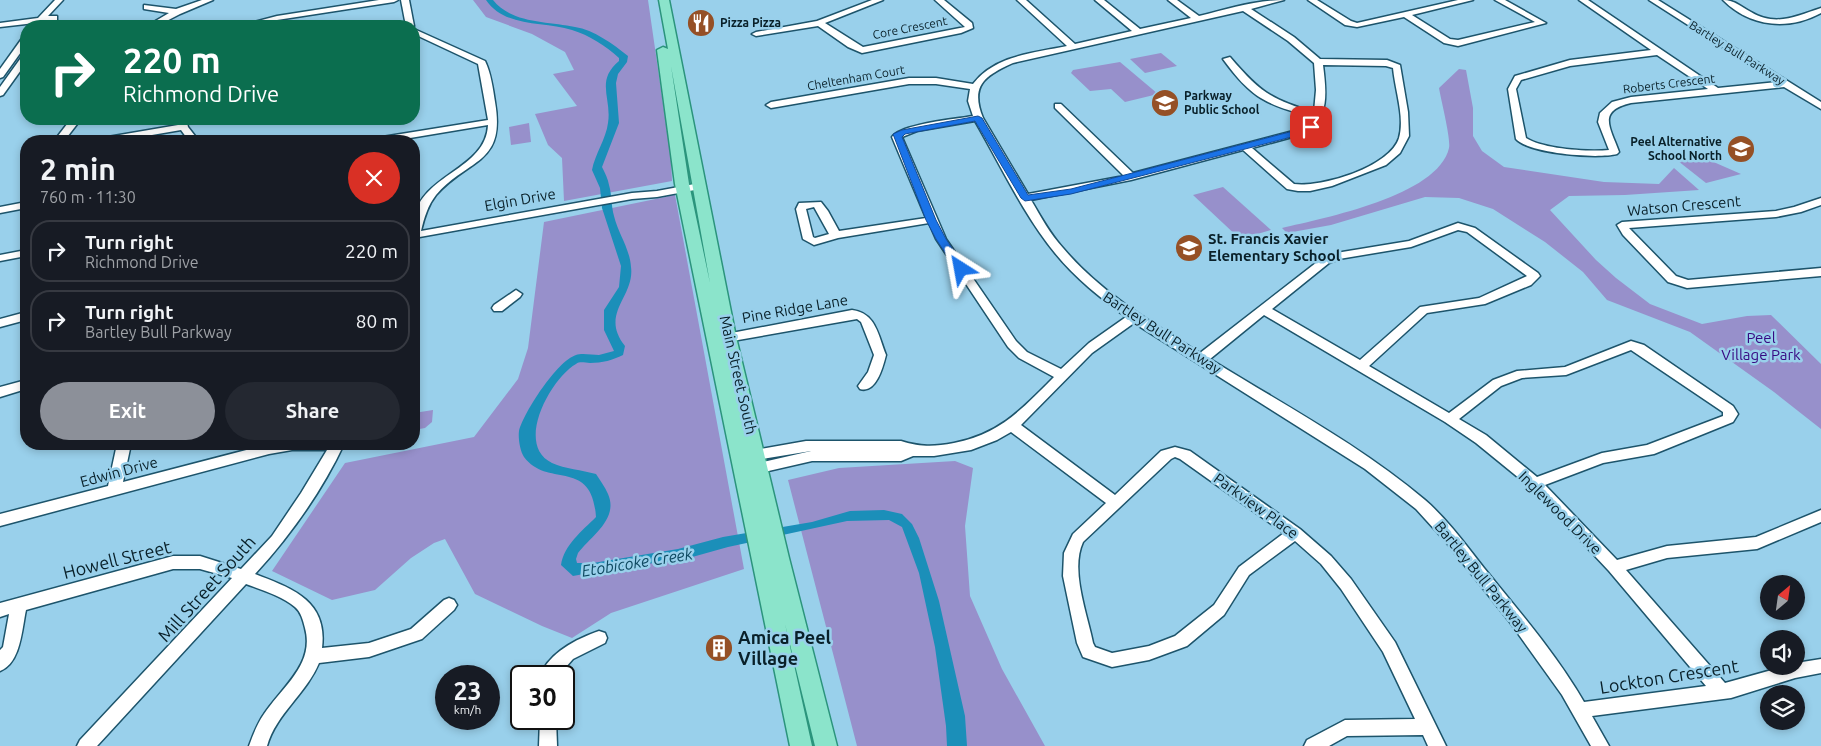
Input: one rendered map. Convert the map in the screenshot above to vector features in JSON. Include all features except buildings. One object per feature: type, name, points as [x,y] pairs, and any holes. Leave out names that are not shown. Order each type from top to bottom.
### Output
[{"type":"main road","name":"Main Street South","points":[[654,0],[683,186],[722,338],[761,511],[771,560],[801,746]]},
{"type":"main road","name":"Main Street South","points":[[664,0],[699,183],[722,338]]},
{"type":"main road","name":"Main Street South","points":[[771,560],[826,746]]},
{"type":"street","points":[[48,20],[54,18],[61,0]]},
{"type":"street","points":[[41,20],[61,0]]},
{"type":"street","points":[[162,20],[177,12],[209,0]]},
{"type":"street","points":[[269,20],[394,0]]},
{"type":"street","points":[[405,0],[409,20]]},
{"type":"street","points":[[856,0],[867,4]]},
{"type":"street","points":[[756,34],[820,23],[878,0]]},
{"type":"street","name":"Core Crescent","points":[[820,23],[851,45],[862,50],[969,28],[969,25],[938,0]]},
{"type":"street","points":[[1021,0],[1072,46]]},
{"type":"street","points":[[1099,0],[1140,33]]},
{"type":"street","points":[[1172,0],[1198,19]]},
{"type":"street","points":[[976,87],[991,71],[1001,65],[1028,56],[1140,33],[1243,7],[1280,0]]},
{"type":"street","points":[[1312,0],[1352,24],[1469,0]]},
{"type":"street","points":[[1405,14],[1447,41],[1458,43],[1542,23],[1499,0]]},
{"type":"street","points":[[1584,0],[1716,90]]},
{"type":"street","name":"Bartley Bull Parkway","points":[[1653,0],[1821,106]]},
{"type":"street","points":[[1727,0],[1760,20],[1770,22],[1811,16],[1821,10]]},
{"type":"street","points":[[147,7],[177,12]]},
{"type":"street","points":[[1243,7],[1291,39],[1318,62],[1387,63],[1397,67],[1404,127],[1403,138],[1399,148],[1390,158],[1375,167],[1324,185],[1300,189],[1291,187],[1245,147]]},
{"type":"street","points":[[0,25],[20,24]]},
{"type":"street","points":[[420,34],[433,42],[465,53],[482,64],[490,93],[492,122],[492,137],[487,147],[477,159],[452,176],[428,199],[420,220]]},
{"type":"street","points":[[0,75],[20,47]]},
{"type":"street","name":"Roberts Crescent","points":[[1659,52],[1578,60],[1518,78],[1512,88],[1521,140],[1530,145],[1597,154],[1611,154],[1614,152],[1603,122],[1605,113],[1615,104],[1631,100],[1785,84]]},
{"type":"street","points":[[1226,59],[1256,92],[1263,97],[1317,116]]},
{"type":"street","points":[[1025,198],[1071,191],[1304,131],[1311,127],[1317,116],[1321,93],[1318,62]]},
{"type":"street","points":[[0,93],[20,65]]},
{"type":"street","name":"Cheltenham Court","points":[[770,105],[908,81],[936,81],[976,87]]},
{"type":"street","name":"Bartley Bull Parkway","points":[[976,87],[971,97],[978,118],[1040,226],[1059,251],[1099,291],[1134,317],[1370,465],[1421,505],[1451,538],[1514,616],[1568,690],[1600,746]]},
{"type":"street","points":[[1058,106],[1130,176]]},
{"type":"street","points":[[978,118],[914,128],[898,134],[931,220],[941,239],[1012,344],[1023,355],[1063,376]]},
{"type":"street","points":[[416,135],[492,122]]},
{"type":"street","points":[[64,135],[71,125]]},
{"type":"street","points":[[129,135],[174,125]]},
{"type":"street","name":"Elgin Drive","points":[[420,234],[699,183]]},
{"type":"street","name":"Watson Crescent","points":[[1821,201],[1797,210],[1776,214],[1622,225],[1627,233],[1672,279],[1679,283],[1687,284],[1821,272]]},
{"type":"street","points":[[0,210],[20,206]]},
{"type":"street","points":[[836,236],[931,220]]},
{"type":"street","points":[[1201,359],[1325,261],[1336,256],[1411,244],[1458,226],[1471,230],[1534,276],[1528,282],[1481,301],[1424,310],[1361,366]]},
{"type":"street","points":[[0,258],[20,255]]},
{"type":"street","points":[[498,308],[516,294]]},
{"type":"street","name":"Inglewood Drive","points":[[1264,310],[1450,419],[1481,439],[1535,483],[1614,568],[1721,692]]},
{"type":"street","name":"Pine Ridge Lane","points":[[722,338],[852,314],[860,315],[866,320],[880,354],[874,374],[864,386]]},
{"type":"street","points":[[750,463],[812,456],[901,456],[910,451],[936,451],[984,442],[1012,426],[1088,350],[1134,317]]},
{"type":"street","points":[[0,323],[20,318]]},
{"type":"street","points":[[1450,419],[1497,382],[1522,374],[1566,371],[1631,345],[1648,353],[1728,409],[1731,414],[1728,419],[1649,450],[1602,458],[1535,483]]},
{"type":"street","points":[[0,392],[20,387]]},
{"type":"street","points":[[1012,426],[1116,503],[1078,538],[1071,553],[1071,576],[1085,643],[1089,652],[1100,657],[1112,660],[1149,653],[1181,641],[1219,610],[1244,571],[1295,533]]},
{"type":"street","points":[[114,490],[123,450]]},
{"type":"street","name":"Edwin Drive","points":[[0,520],[265,450]]},
{"type":"street","name":"Mill Street South","points":[[86,746],[276,540],[306,497],[333,450]]},
{"type":"street","name":"Parkview Place","points":[[1116,503],[1166,455],[1175,452],[1184,456],[1295,533],[1326,560],[1346,584],[1389,647],[1437,746]]},
{"type":"street","points":[[1614,568],[1667,552],[1757,543],[1821,516]]},
{"type":"street","name":"Howell Street","points":[[0,610],[161,566],[192,561],[278,589],[300,602],[312,622],[315,641],[314,656]]},
{"type":"street","points":[[0,664],[10,650],[19,605]]},
{"type":"street","points":[[258,746],[260,738],[279,709],[300,683],[314,656],[369,650],[416,634],[449,605]]},
{"type":"street","points":[[558,665],[567,654],[599,638]]},
{"type":"street","name":"Lockton Crescent","points":[[1581,710],[1721,692],[1795,671],[1821,666]]},
{"type":"street","points":[[1313,746],[1345,728],[1428,727]]},
{"type":"street","points":[[548,730],[548,746]]},
{"type":"green space","points":[[473,0],[648,0],[671,159],[672,181],[564,201],[562,158],[548,145],[535,114],[577,106],[553,74],[574,70],[565,52],[532,34],[486,17]]},
{"type":"green space","points":[[1161,53],[1177,66],[1145,73],[1130,59]]},
{"type":"green space","points":[[1120,62],[1158,94],[1125,102],[1111,89],[1090,91],[1071,73],[1073,70]]},
{"type":"green space","name":"Peel Village Park","points":[[1459,69],[1466,70],[1473,108],[1473,136],[1482,151],[1504,167],[1604,182],[1659,184],[1674,168],[1699,190],[1625,195],[1569,196],[1550,210],[1596,260],[1650,304],[1702,324],[1747,316],[1771,315],[1821,364],[1821,429],[1774,392],[1690,332],[1607,300],[1583,272],[1545,242],[1493,209],[1459,198],[1425,197],[1331,225],[1287,233],[1282,228],[1350,211],[1377,202],[1402,192],[1424,179],[1440,165],[1449,148],[1449,143],[1439,88]]},
{"type":"green space","points":[[529,123],[531,142],[511,145],[509,127]]},
{"type":"green space","points":[[1673,157],[1709,160],[1741,174],[1706,183]]},
{"type":"green space","points":[[1223,187],[1271,230],[1240,239],[1193,195]]},
{"type":"green space","points":[[675,195],[744,569],[611,613],[572,638],[475,594],[445,539],[434,543],[411,558],[375,590],[332,600],[272,571],[345,463],[410,450],[420,450],[420,448],[474,437],[518,379],[528,348],[544,222]]},
{"type":"green space","points":[[433,410],[432,422],[425,428],[420,429],[420,412]]},
{"type":"green space","points":[[955,461],[973,468],[965,526],[970,596],[1002,669],[1045,746],[857,746],[788,480],[839,468]]},
{"type":"water","name":"Etobicoke Creek","points":[[486,0],[493,0],[510,14],[520,18],[589,31],[610,42],[628,56],[627,62],[618,74],[616,83],[619,123],[602,167],[609,183],[614,216],[631,267],[631,278],[617,314],[616,324],[618,334],[625,346],[623,355],[603,362],[579,363],[566,372],[547,397],[536,427],[536,442],[541,454],[557,465],[596,474],[608,494],[610,511],[607,519],[578,553],[577,563],[593,563],[678,549],[723,537],[812,522],[850,511],[884,510],[902,514],[912,524],[919,538],[939,601],[965,716],[967,746],[947,746],[935,647],[919,573],[902,527],[889,520],[847,521],[728,547],[678,561],[632,565],[573,576],[561,565],[570,545],[596,517],[593,499],[586,487],[578,480],[545,471],[534,466],[524,457],[519,431],[527,412],[542,388],[568,359],[578,354],[599,355],[614,351],[604,330],[604,310],[619,287],[621,266],[602,208],[600,188],[592,170],[608,123],[606,83],[612,68],[619,61],[619,58],[603,45],[585,35],[561,27],[514,19],[494,9]]},
{"type":"place","name":"Pizza Pizza","points":[[701,23]]},
{"type":"place","name":"Parkway Public School","points":[[1165,103]]},
{"type":"place","name":"Peel Alternative School North","points":[[1741,149]]},
{"type":"place","name":"St. Francis Xavier Elementary School","points":[[1189,248]]},
{"type":"place","name":"Amica Peel Village","points":[[719,648]]},
{"type":"route","points":[[961,269],[931,220],[897,137],[902,132],[914,128],[978,118],[1025,198],[1071,191],[1116,180],[1304,131],[1311,127]]}]
